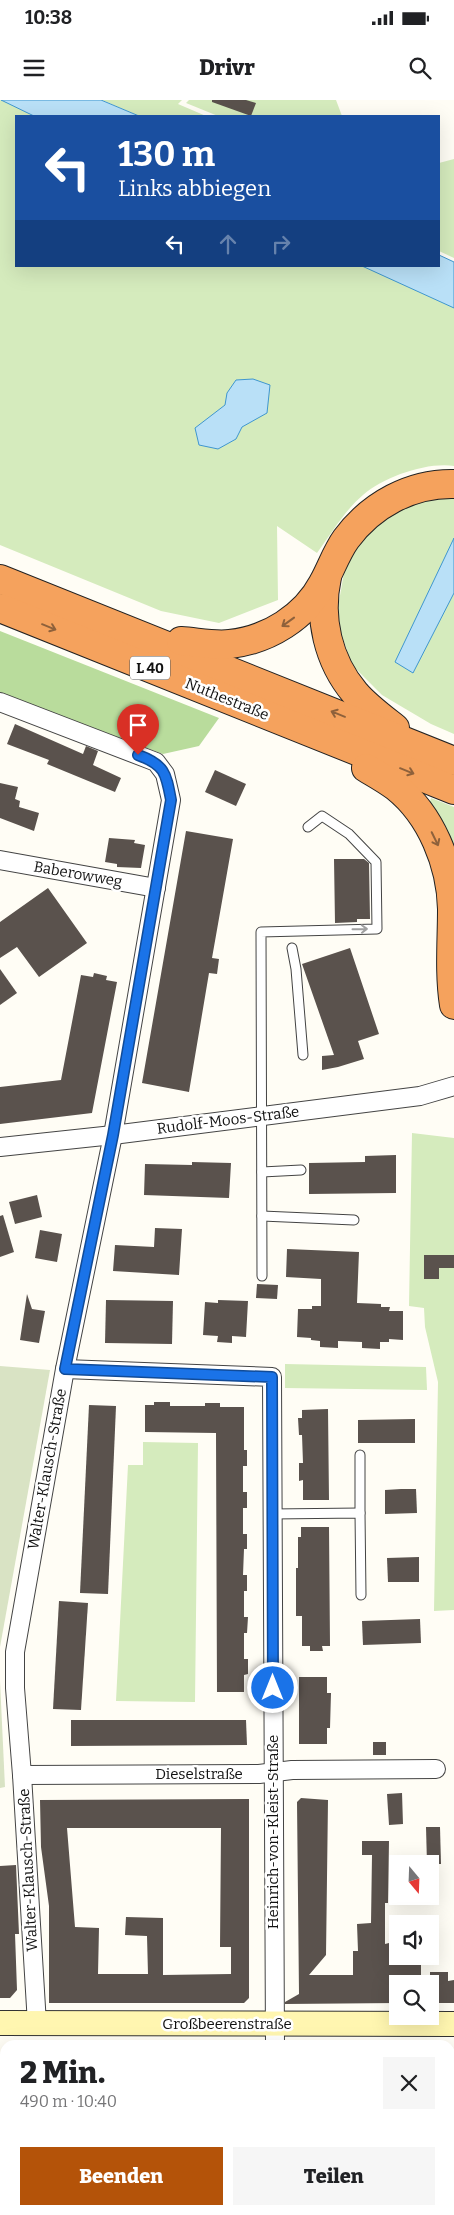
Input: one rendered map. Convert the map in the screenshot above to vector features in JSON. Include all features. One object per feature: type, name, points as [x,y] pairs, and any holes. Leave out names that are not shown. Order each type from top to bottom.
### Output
[{"type":"highway","points":[[144,636],[215,645],[231,644],[262,636],[290,621],[313,599],[345,540],[369,514],[383,504],[415,490],[432,485],[454,484]]},
{"type":"highway","points":[[329,571],[323,606],[324,623],[327,640],[338,668],[346,681],[366,704],[416,745]]},
{"type":"highway","name":"Nuthestraße","points":[[0,579],[454,761]]},
{"type":"highway","name":"Nuthestraße","points":[[0,608],[454,790]]},
{"type":"highway","points":[[296,726],[396,786],[422,816],[441,852],[449,879],[452,908],[453,958],[451,988],[454,1005]]},
{"type":"street","name":"Walter-Klausch-Straße","points":[[0,702],[156,762],[165,774],[171,800],[113,1135],[65,1369],[15,1652],[15,1688],[37,2024]]},
{"type":"street","name":"Baberowweg","points":[[0,860],[156,888]]},
{"type":"street","name":"Rudolf-Moos-Straße","points":[[0,1147],[113,1135],[420,1096],[454,1086]]},
{"type":"street","name":"Heinrich-von-Kleist-Straße","points":[[65,1369],[272,1377],[272,1773],[275,2034]]},
{"type":"street","name":"Dieselstraße","points":[[22,1775],[272,1773],[292,1770],[436,1769]]},
{"type":"street","name":"Großbeerenstraße","points":[[0,2023],[275,2034],[454,2024]]},
{"type":"lane","points":[[262,1276],[261,932],[377,929],[376,862],[349,834],[322,816],[308,827]]},
{"type":"lane","points":[[292,948],[296,968],[303,1055]]},
{"type":"lane","points":[[262,1172],[301,1170]]},
{"type":"lane","points":[[262,1216],[354,1220]]},
{"type":"lane","points":[[360,1455],[361,1595]]},
{"type":"lane","points":[[272,1514],[360,1513]]},
{"type":"green space","points":[[0,100],[16,100],[50,115],[15,115],[15,267],[381,267],[454,301],[454,466],[431,466],[406,472],[372,488],[338,522],[317,553],[277,526],[278,600],[219,623],[161,611],[0,545]]},
{"type":"green space","points":[[102,100],[182,100],[178,104],[204,115],[137,115]]},
{"type":"green space","points":[[189,100],[336,100],[342,115],[216,115],[186,103]]},
{"type":"green space","points":[[454,159],[454,258],[440,251],[440,163]]},
{"type":"green space","points":[[454,495],[454,734],[431,724],[382,695],[352,665],[336,618],[345,567],[358,541],[375,522],[426,496]]},
{"type":"green space","points":[[0,631],[219,718],[199,746],[163,754],[0,694]]},
{"type":"green space","points":[[431,798],[454,807],[454,859],[429,805]]},
{"type":"green space","points":[[412,1133],[454,1138],[454,1610],[434,1611],[438,1382],[425,1327],[424,1308],[409,1306]]},
{"type":"green space","points":[[285,1364],[426,1367],[427,1390],[285,1388]]},
{"type":"green space","points":[[0,1366],[50,1370],[0,1647]]},
{"type":"green space","points":[[143,1442],[198,1443],[195,1702],[116,1701],[128,1465],[143,1465]]},
{"type":"green space","points":[[0,1681],[5,1787],[0,1788]]},
{"type":"water","points":[[1,100],[101,100],[137,115],[32,115]]},
{"type":"water","points":[[440,255],[454,262],[454,308],[364,267],[440,267]]},
{"type":"water","points":[[253,379],[270,385],[267,413],[242,427],[236,439],[218,449],[199,445],[195,428],[225,405],[227,393],[236,380]]},
{"type":"water","points":[[454,538],[454,593],[413,673],[395,662]]},
{"type":"building","points":[[212,100],[246,100],[256,103],[251,115],[248,115],[212,102]]},
{"type":"building","points":[[15,724],[83,754],[86,746],[98,751],[93,765],[121,778],[115,792],[47,764],[49,760],[7,744]]},
{"type":"building","points":[[215,770],[246,784],[236,806],[205,792]]},
{"type":"building","points":[[0,783],[18,787],[15,799],[20,801],[19,807],[39,813],[34,831],[0,818]]},
{"type":"building","points":[[186,831],[233,839],[212,958],[219,959],[217,974],[209,973],[189,1092],[142,1083]]},
{"type":"building","points":[[109,838],[135,840],[134,843],[145,845],[141,868],[117,867],[117,864],[105,862]]},
{"type":"building","points":[[334,859],[364,859],[369,863],[370,919],[357,919],[357,922],[335,923]]},
{"type":"building","points":[[48,888],[87,943],[39,977],[17,947],[0,958],[0,922]]},
{"type":"building","points":[[350,948],[379,1034],[358,1041],[364,1059],[322,1070],[322,1056],[334,1055],[302,964]]},
{"type":"building","points":[[0,969],[17,993],[0,1005]]},
{"type":"building","points":[[94,973],[107,976],[106,980],[117,982],[92,1113],[0,1124],[0,1087],[61,1080],[81,975],[93,977]]},
{"type":"building","points":[[396,1155],[396,1193],[309,1194],[309,1163],[365,1162],[365,1156]]},
{"type":"building","points":[[192,1162],[231,1163],[229,1198],[144,1195],[145,1164],[192,1165]]},
{"type":"building","points":[[37,1195],[42,1217],[15,1224],[9,1202]]},
{"type":"building","points":[[3,1215],[14,1252],[0,1257],[0,1216]]},
{"type":"building","points":[[155,1228],[182,1229],[179,1275],[113,1271],[115,1245],[154,1247]]},
{"type":"building","points":[[40,1230],[62,1234],[57,1262],[35,1258]]},
{"type":"building","points":[[287,1249],[359,1252],[357,1303],[381,1304],[381,1307],[390,1307],[389,1311],[403,1311],[403,1340],[389,1339],[389,1342],[380,1342],[380,1349],[362,1348],[362,1342],[338,1341],[338,1348],[320,1347],[320,1341],[297,1337],[298,1309],[312,1309],[312,1306],[321,1306],[321,1279],[286,1277]]},
{"type":"building","points":[[424,1255],[454,1255],[454,1268],[439,1268],[439,1279],[424,1279]]},
{"type":"building","points":[[257,1284],[278,1285],[277,1299],[256,1298]]},
{"type":"building","points":[[27,1294],[32,1309],[45,1311],[39,1343],[20,1340]]},
{"type":"building","points":[[106,1300],[173,1301],[172,1344],[105,1343]]},
{"type":"building","points":[[218,1300],[248,1301],[246,1337],[232,1336],[232,1343],[217,1342],[218,1336],[203,1335],[205,1302],[218,1303]]},
{"type":"building","points":[[154,1402],[170,1402],[170,1406],[205,1406],[205,1403],[220,1403],[220,1407],[244,1407],[244,1450],[247,1450],[247,1466],[243,1466],[243,1492],[247,1492],[247,1508],[243,1508],[243,1534],[247,1534],[247,1549],[244,1549],[243,1575],[247,1575],[247,1591],[244,1591],[244,1617],[248,1617],[247,1633],[244,1633],[244,1659],[248,1659],[248,1674],[244,1675],[244,1692],[217,1692],[216,1433],[145,1432],[145,1405],[154,1405]]},
{"type":"building","points":[[89,1405],[116,1406],[108,1594],[80,1593]]},
{"type":"building","points":[[328,1409],[329,1500],[303,1500],[303,1480],[299,1481],[299,1463],[303,1463],[302,1435],[299,1435],[298,1418],[302,1418],[302,1410]]},
{"type":"building","points":[[415,1419],[415,1443],[358,1443],[358,1420]]},
{"type":"building","points":[[416,1489],[417,1513],[385,1514],[385,1490]]},
{"type":"building","points":[[301,1527],[329,1527],[330,1646],[322,1646],[323,1651],[310,1651],[310,1646],[302,1646],[302,1616],[296,1616],[296,1568],[298,1568],[298,1537],[301,1537]]},
{"type":"building","points":[[419,1557],[419,1582],[388,1582],[387,1558]]},
{"type":"building","points":[[59,1601],[88,1603],[81,1710],[53,1709]]},
{"type":"building","points":[[420,1619],[421,1643],[363,1645],[362,1621]]},
{"type":"building","points":[[299,1677],[327,1677],[327,1693],[331,1693],[330,1728],[327,1728],[327,1744],[299,1744]]},
{"type":"building","points":[[71,1720],[246,1720],[247,1745],[71,1746]]},
{"type":"building","points":[[373,1742],[386,1742],[386,1755],[373,1755]]},
{"type":"building","points":[[402,1793],[403,1824],[389,1825],[387,1794]]},
{"type":"building","points":[[301,1798],[328,1800],[326,1955],[309,1975],[353,1975],[353,1951],[358,1951],[357,1924],[371,1923],[372,1855],[362,1855],[362,1841],[389,1841],[388,1903],[385,1903],[385,1944],[389,1943],[389,1965],[421,1965],[421,1975],[389,1975],[389,2003],[285,2004],[285,2002],[299,1994],[297,1802]]},
{"type":"building","points":[[249,1799],[249,1998],[244,2003],[49,2003],[49,1906],[41,1847],[40,1800]],"holes":[[[67,1828],[221,1828],[220,1947],[231,1947],[231,1974],[163,1975],[163,1918],[126,1917],[125,1935],[147,1936],[148,1974],[98,1974],[99,1928],[75,1927]]]},
{"type":"building","points":[[426,1827],[440,1827],[441,1864],[439,1864],[439,1855],[427,1855]]},
{"type":"building","points":[[16,1865],[19,1934],[15,1934],[17,1990],[10,1998],[0,1998],[0,1866]]},
{"type":"building","points":[[430,1972],[448,1972],[448,1981],[454,1980],[454,2003],[439,2003],[439,1975],[430,1975]]},
{"type":"route","points":[[138,755],[156,762],[165,774],[171,800],[113,1135],[65,1369],[272,1377],[273,1688]]}]
